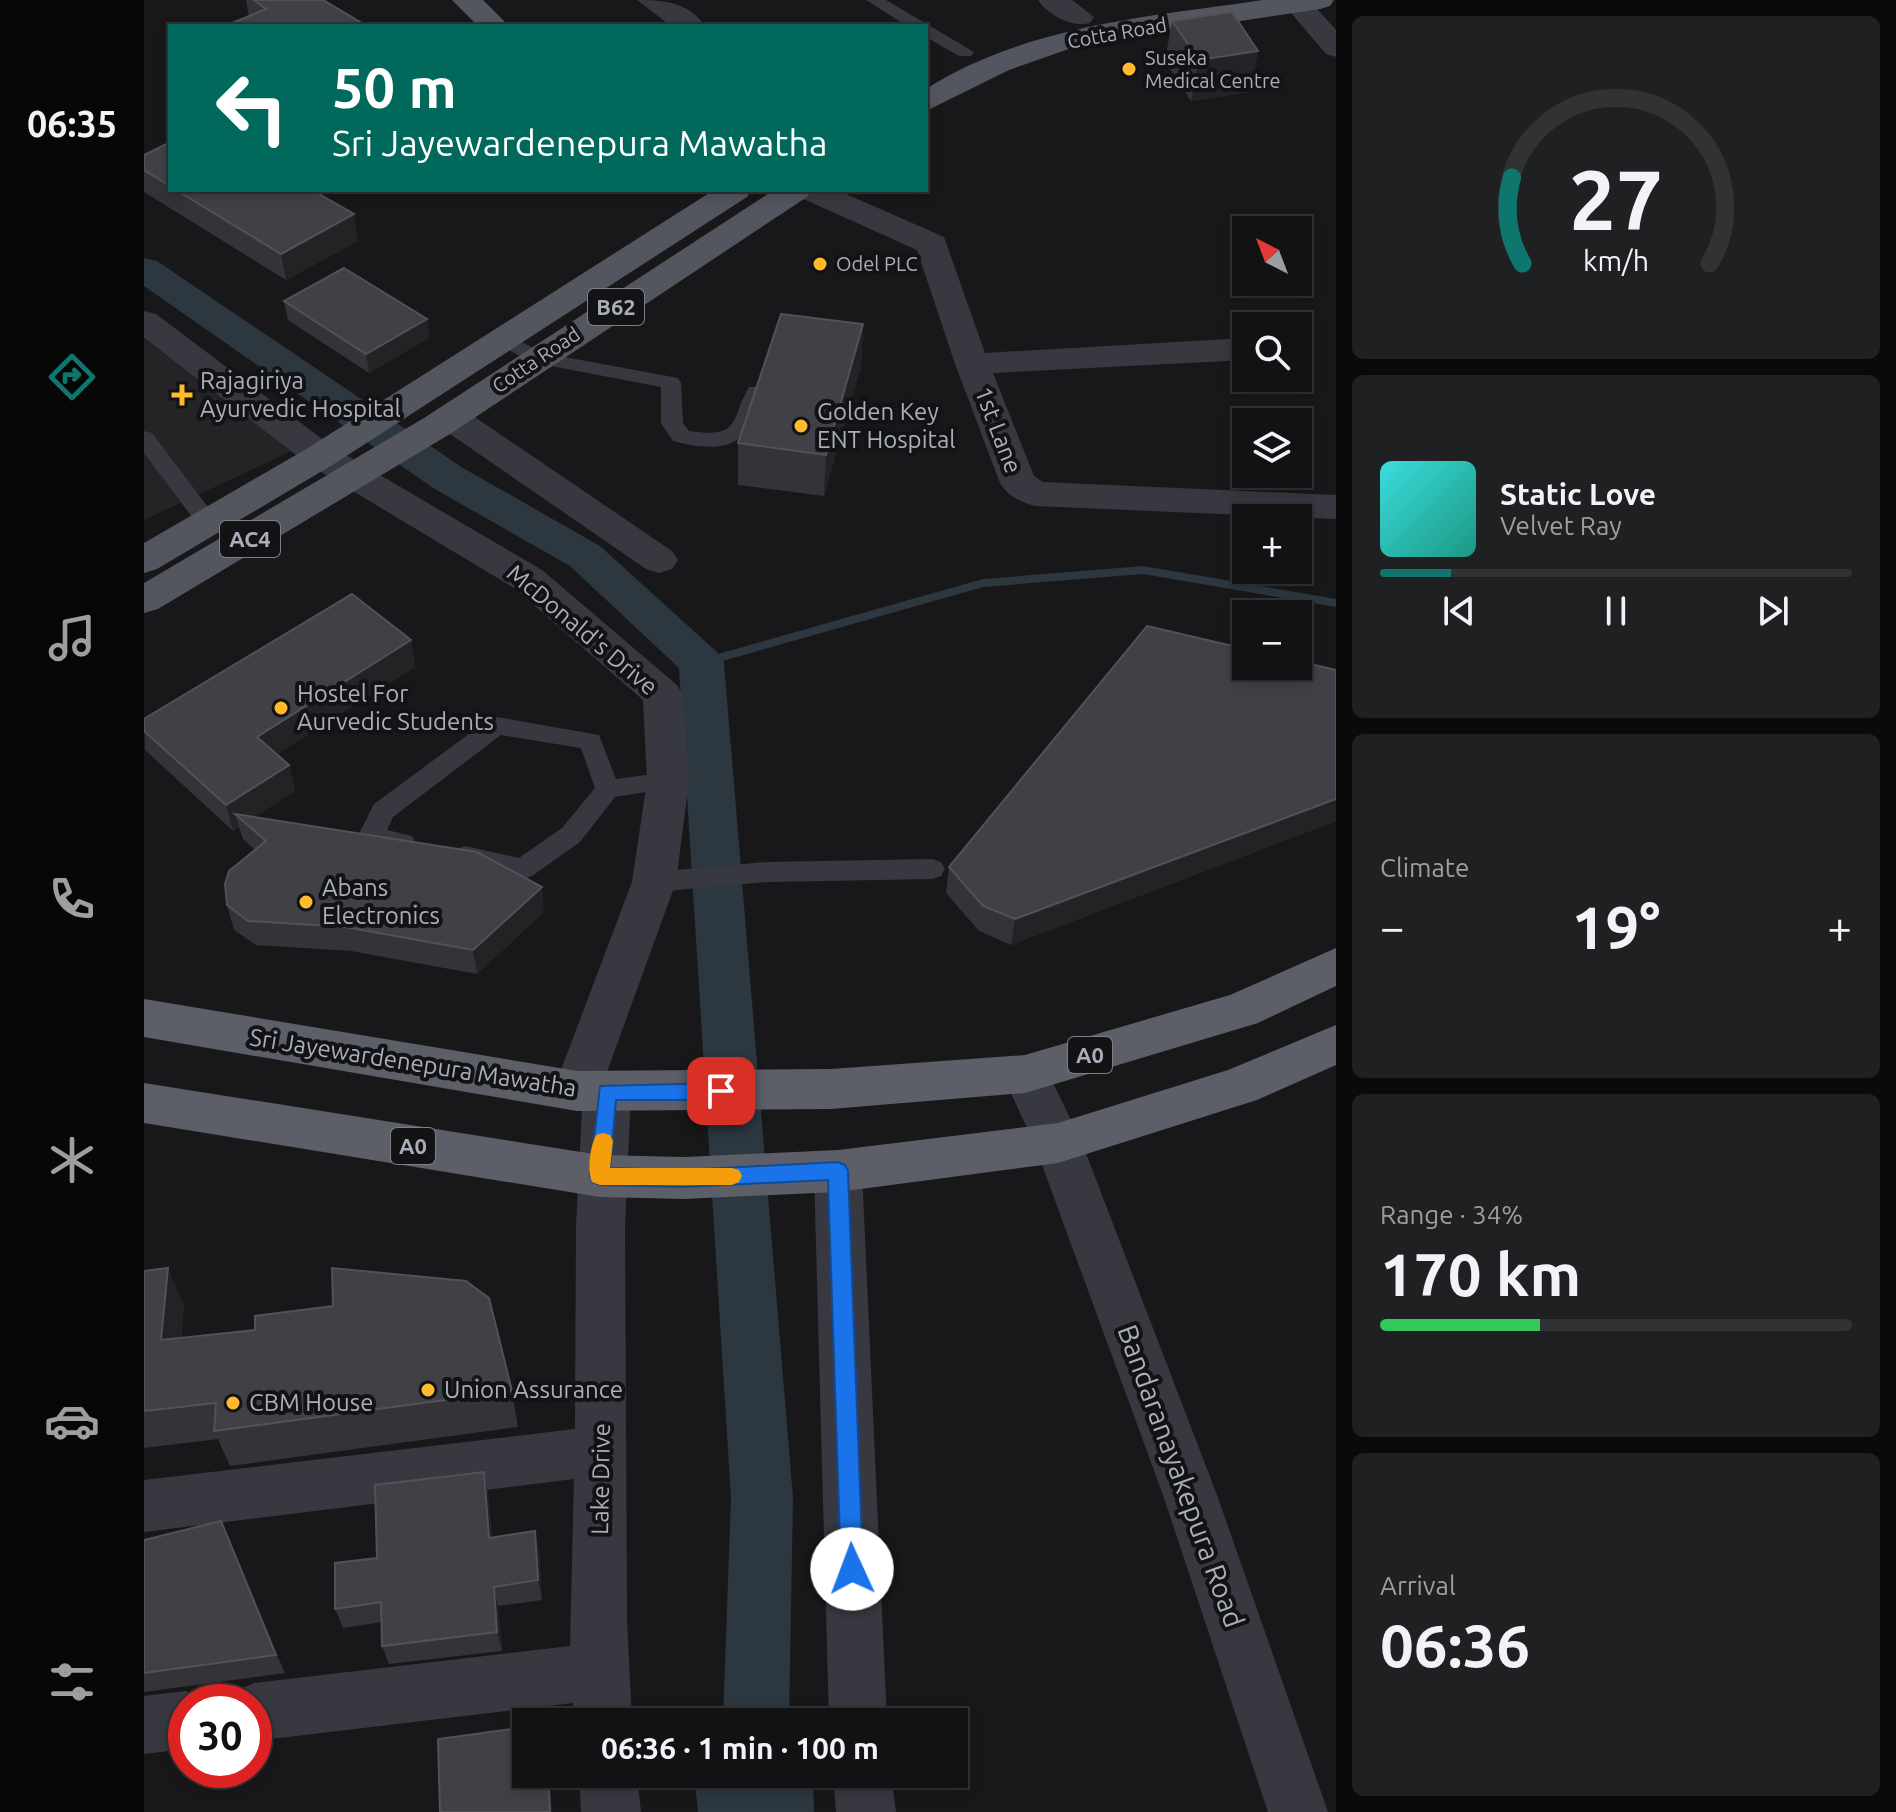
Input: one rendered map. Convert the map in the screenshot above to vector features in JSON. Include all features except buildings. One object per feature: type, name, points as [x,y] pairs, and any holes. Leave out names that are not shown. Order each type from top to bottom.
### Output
[{"type":"highway","name":"Sri Jayewardenepura Mawatha","points":[[144,1018],[592,1091],[831,1089],[1025,1074],[1242,1010],[1336,966]]},
{"type":"highway","name":"A0","points":[[144,1103],[600,1176],[684,1178],[838,1171],[1058,1143],[1240,1086],[1336,1044]]},
{"type":"main road","points":[[466,0],[493,24]]},
{"type":"main road","name":"Cotta Road","points":[[928,73],[965,52],[1011,34],[1080,17],[1182,0]]},
{"type":"main road","name":"Cotta Road","points":[[928,101],[944,90],[1041,47],[1076,37],[1304,1]]},
{"type":"main road","name":"Cotta Road","points":[[444,422],[793,192]]},
{"type":"main road","name":"Cotta Road","points":[[404,403],[721,193]]},
{"type":"main road","name":"AC4","points":[[144,600],[338,467],[404,403]]},
{"type":"main road","name":"AC4","points":[[144,560],[209,524],[444,422]]},
{"type":"street","points":[[651,0],[688,24]]},
{"type":"street","points":[[1052,0],[1080,17]]},
{"type":"street","points":[[1304,1],[1336,48]]},
{"type":"street","name":"1st Lane","points":[[815,192],[932,244],[972,364],[1018,483],[1035,494],[1336,507]]},
{"type":"street","name":"McDonald's Drive","points":[[144,321],[338,467],[528,579],[663,695],[668,781],[654,882],[592,1091]]},
{"type":"street","points":[[972,364],[1232,350]]},
{"type":"street","points":[[444,422],[659,560]]},
{"type":"street","name":"Bandaranayakepura Road","points":[[1025,1074],[1058,1143],[1190,1495],[1298,1812]]},
{"type":"street","name":"Lake Drive","points":[[592,1091],[600,1176],[600,1697]]},
{"type":"street","points":[[838,1171],[857,1708]]},
{"type":"street","points":[[144,1506],[601,1451]]},
{"type":"street","points":[[272,1711],[600,1697]]},
{"type":"street","points":[[144,1725],[168,1722]]},
{"type":"street","points":[[609,1788],[611,1812]]},
{"type":"street","points":[[863,1788],[866,1812]]},
{"type":"lane","points":[[874,0],[916,24]]},
{"type":"lane","points":[[928,31],[965,52]]},
{"type":"lane","points":[[502,338],[537,358],[671,383],[672,423],[681,436],[698,441],[724,438],[746,422],[763,372]]},
{"type":"lane","points":[[144,438],[209,524]]},
{"type":"lane","points":[[608,789],[590,741],[497,726],[383,811],[371,836],[523,869],[571,835],[608,789],[668,781]]},
{"type":"lane","points":[[654,882],[768,872],[932,869]]},
{"type":"shaded area","name":"Rajagiriya Ayurvedic Hospital","points":[[144,339],[294,450],[144,520]]},
{"type":"shaded area","points":[[695,1788],[813,1788],[814,1812],[698,1812]]},
{"type":"waterway","points":[[144,269],[448,478],[585,556],[701,663],[762,1498],[756,1708]]},
{"type":"waterway","points":[[701,663],[983,583],[1143,570],[1336,603]]},
{"type":"slow traffic","points":[[603,1141],[600,1176],[732,1176]]},
{"type":"place","name":"Suseka Medical Centre","points":[[1129,69]]},
{"type":"place","name":"Odel PLC","points":[[820,264]]},
{"type":"place","name":"Rajagiriya Ayurvedic Hospital","points":[[182,395]]},
{"type":"place","name":"Golden Key ENT Hospital","points":[[801,426]]},
{"type":"place","name":"Hostel For Aurvedic Students","points":[[281,708]]},
{"type":"place","name":"Abans Electronics","points":[[306,902]]},
{"type":"place","name":"Union Assurance","points":[[428,1390]]},
{"type":"place","name":"CBM House","points":[[233,1403]]},
{"type":"route","points":[[721,1091],[607,1092],[600,1176],[684,1178],[838,1171],[852,1569]]}]
